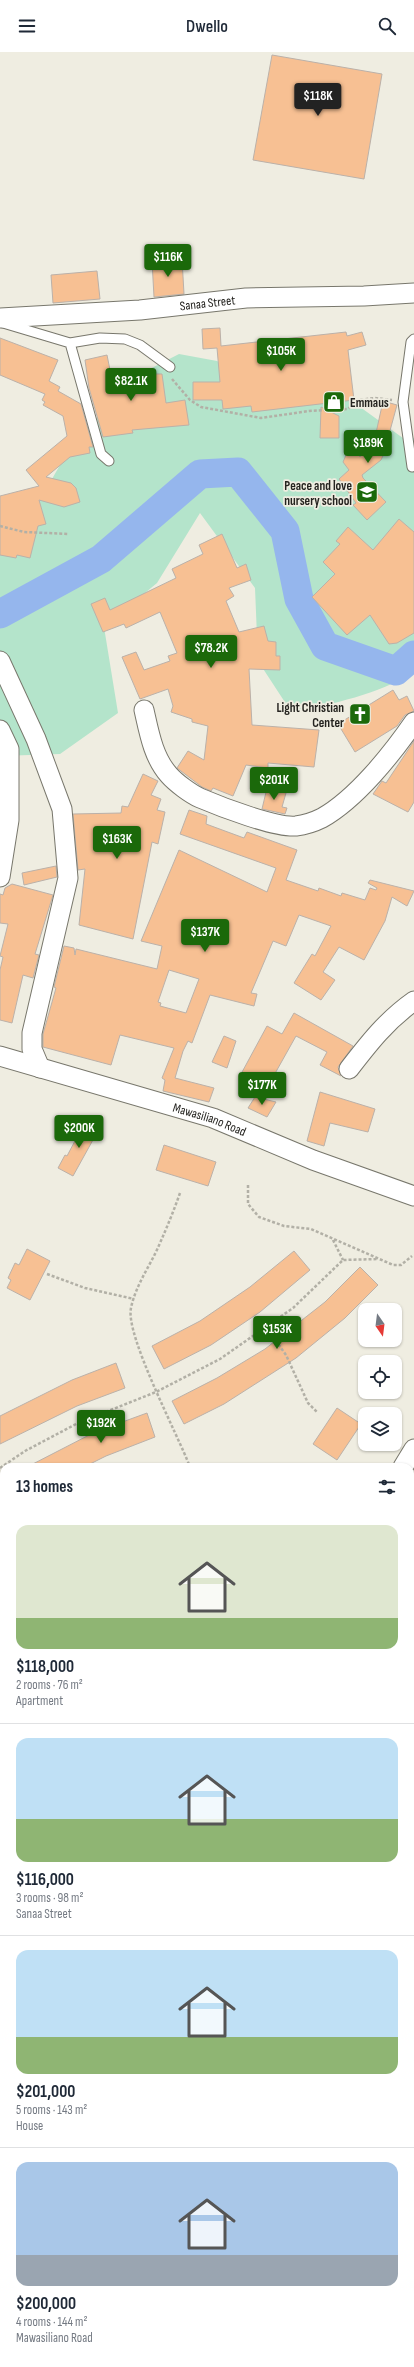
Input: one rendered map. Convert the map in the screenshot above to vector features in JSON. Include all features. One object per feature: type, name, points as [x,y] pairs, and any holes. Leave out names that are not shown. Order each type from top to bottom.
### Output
[{"type":"street","name":"Sanaa Street","points":[[0,318],[140,310],[246,298],[364,296],[414,293]]},
{"type":"street","points":[[1,663],[36,739],[62,809],[68,878],[32,1038],[32,1049],[40,1068]]},
{"type":"street","points":[[144,710],[151,740],[161,764],[169,776],[199,798],[278,825],[297,826],[322,818],[340,805],[378,770],[414,722]]},
{"type":"street","points":[[0,730],[9,749],[10,820],[0,877]]},
{"type":"street","points":[[349,1069],[378,1032],[395,1015],[414,1001]]},
{"type":"street","name":"Mawasiliano Road","points":[[0,1056],[213,1118],[313,1160],[414,1196]]},
{"type":"street","points":[[405,1463],[414,1449]]},
{"type":"lane","points":[[0,322],[70,343],[100,338],[125,339],[140,345],[170,372]]},
{"type":"lane","points":[[412,467],[402,402],[411,342],[414,339]]},
{"type":"lane","points":[[70,343],[102,454],[109,461]]},
{"type":"path","points":[[170,372],[190,400],[201,407],[261,418],[309,411],[348,409],[358,400],[375,398],[402,402]]},
{"type":"path","points":[[0,526],[24,532],[69,534]]},
{"type":"path","points":[[248,1185],[248,1204],[259,1217],[273,1223],[311,1229],[393,1266],[401,1265],[412,1256]]},
{"type":"path","points":[[180,1192],[167,1229],[134,1299],[130,1313],[134,1332],[156,1392],[188,1463]]},
{"type":"path","points":[[333,1240],[343,1260]]},
{"type":"path","points":[[7,1463],[25,1451],[78,1423],[156,1392],[220,1359],[267,1328],[293,1308],[343,1260],[378,1259]]},
{"type":"path","points":[[47,1274],[85,1288],[134,1299]]},
{"type":"path","points":[[267,1328],[286,1355],[308,1403],[318,1412]]},
{"type":"green space","points":[[179,354],[217,361],[270,394],[338,391],[407,441],[414,438],[414,672],[385,687],[339,702],[292,713],[258,661],[255,588],[200,513],[157,583],[104,627],[118,713],[60,754],[0,756],[0,542],[18,538],[75,439],[142,373]]},
{"type":"building","points":[[272,55],[382,74],[364,179],[253,160]]},
{"type":"building","points":[[182,259],[184,294],[154,297],[152,261]]},
{"type":"building","points":[[97,271],[100,299],[53,303],[51,275]]},
{"type":"building","points":[[220,328],[221,346],[346,332],[347,336],[362,332],[366,345],[348,350],[354,400],[252,412],[251,406],[223,409],[222,400],[193,400],[193,382],[220,382],[217,348],[203,349],[202,329]]},
{"type":"building","points":[[0,338],[58,360],[49,381],[60,387],[58,391],[81,404],[93,447],[89,447],[90,453],[70,457],[46,477],[71,483],[76,488],[80,502],[64,507],[39,500],[46,524],[38,526],[30,558],[17,555],[16,558],[0,555],[0,496],[39,486],[26,470],[67,436],[63,416],[43,405],[45,402],[42,400],[45,394],[0,375]]},
{"type":"building","points":[[107,355],[113,385],[150,378],[150,374],[162,374],[166,403],[185,400],[189,425],[132,430],[133,433],[103,437],[89,388],[85,360]]},
{"type":"building","points":[[383,401],[397,405],[388,438],[391,439],[381,460],[362,475],[363,478],[386,502],[367,520],[353,505],[356,503],[339,479],[349,470],[343,462],[357,430],[360,457],[368,434],[372,431],[376,433]]},
{"type":"building","points":[[321,407],[339,416],[339,438],[320,438]]},
{"type":"building","points":[[399,519],[414,532],[414,633],[397,643],[389,644],[370,615],[347,635],[312,597],[335,574],[323,562],[340,544],[336,541],[348,527],[373,550]]},
{"type":"building","points":[[222,534],[237,568],[246,564],[251,580],[229,588],[234,596],[226,601],[239,632],[264,626],[268,641],[276,642],[276,656],[280,656],[280,670],[249,669],[252,725],[319,730],[314,767],[268,763],[268,768],[246,765],[233,796],[213,788],[211,791],[202,787],[177,768],[188,751],[204,760],[208,726],[192,722],[192,719],[171,712],[173,706],[168,689],[140,699],[122,657],[136,652],[144,670],[170,661],[168,656],[177,653],[160,612],[126,628],[124,624],[103,632],[91,604],[105,598],[110,610],[176,578],[172,569],[203,554],[199,545]]},
{"type":"building","points":[[393,690],[399,700],[407,696],[414,711],[405,715],[397,726],[355,752],[338,724]]},
{"type":"building","points":[[414,741],[414,802],[408,812],[373,794],[382,781],[386,783]]},
{"type":"building","points":[[143,774],[158,781],[151,795],[161,799],[157,810],[165,812],[158,844],[152,842],[133,939],[79,925],[85,869],[78,870],[73,814],[121,813],[122,806],[128,807]]},
{"type":"building","points":[[267,788],[286,793],[282,807],[287,808],[285,814],[262,809]]},
{"type":"building","points":[[189,810],[207,816],[206,824],[244,838],[247,832],[297,850],[286,880],[318,891],[319,888],[341,896],[342,893],[365,900],[370,888],[376,890],[377,888],[368,883],[370,880],[414,891],[407,906],[392,897],[385,921],[364,960],[339,947],[323,972],[335,980],[321,1000],[294,983],[312,954],[315,956],[331,926],[299,915],[286,946],[273,941],[251,993],[257,994],[254,1006],[210,995],[192,1043],[188,1041],[183,1051],[175,1078],[214,1088],[209,1102],[163,1091],[165,1080],[162,1078],[174,1048],[120,1035],[111,1065],[43,1047],[43,1034],[56,988],[54,987],[64,946],[74,948],[75,955],[76,949],[157,969],[162,946],[141,941],[179,850],[267,892],[276,868],[180,834]],"holes":[[[169,970],[199,979],[186,1013],[160,1006],[161,1003],[158,1002]]]},
{"type":"building","points":[[56,866],[57,877],[24,885],[22,873]]},
{"type":"building","points":[[12,884],[53,895],[35,954],[39,955],[33,978],[23,975],[12,1023],[0,1020],[0,970],[3,957],[0,956],[8,924],[0,923],[0,894],[3,895],[5,888]]},
{"type":"building","points":[[294,1013],[353,1046],[338,1067],[341,1076],[320,1065],[327,1052],[296,1036],[268,1086],[241,1074],[267,1026],[282,1034]]},
{"type":"building","points":[[224,1036],[236,1041],[227,1068],[212,1062]]},
{"type":"building","points":[[320,1092],[375,1109],[368,1132],[330,1123],[324,1146],[307,1141]]},
{"type":"building","points":[[255,1097],[276,1102],[267,1117],[248,1108]]},
{"type":"building","points":[[85,1122],[99,1129],[73,1176],[58,1168],[65,1155],[67,1156]]},
{"type":"building","points":[[164,1145],[216,1162],[208,1186],[156,1170]]},
{"type":"building","points":[[27,1249],[50,1261],[30,1300],[7,1288],[11,1280],[8,1278],[15,1263],[19,1265]]},
{"type":"building","points":[[294,1251],[310,1270],[260,1312],[211,1345],[164,1369],[152,1346],[200,1321],[250,1287]]},
{"type":"building","points":[[360,1267],[378,1285],[360,1303],[358,1303],[358,1305],[345,1318],[296,1358],[224,1404],[184,1424],[172,1401],[217,1378],[265,1349],[325,1302]]},
{"type":"building","points":[[116,1363],[125,1388],[77,1406],[0,1444],[0,1416],[72,1380]]},
{"type":"building","points":[[337,1408],[358,1422],[358,1428],[337,1460],[313,1444]]},
{"type":"building","points":[[147,1413],[155,1437],[92,1463],[35,1463],[95,1432]]},
{"type":"waterway","points":[[0,614],[101,559],[200,474],[238,472],[285,531],[299,599],[325,646],[396,671],[414,655]]},
{"type":"place","name":"Emmaus","points":[[334,402]]},
{"type":"place","name":"Peace and love nursery school","points":[[367,492]]},
{"type":"place","name":"Light Christian Center","points":[[360,714]]}]
